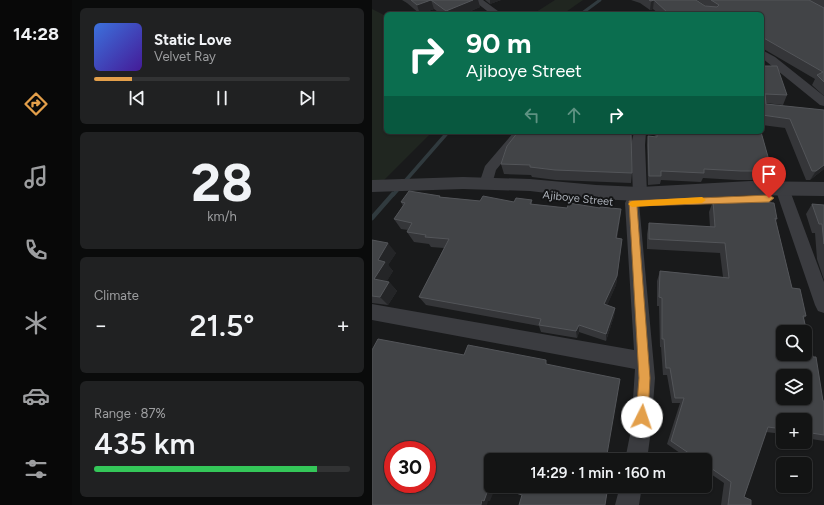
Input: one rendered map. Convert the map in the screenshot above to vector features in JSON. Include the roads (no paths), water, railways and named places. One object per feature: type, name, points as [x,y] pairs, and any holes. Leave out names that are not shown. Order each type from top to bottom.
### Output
[{"type":"street","points":[[477,0],[494,12]]},
{"type":"street","points":[[764,54],[824,102]]},
{"type":"street","points":[[489,184],[490,168],[519,134]]},
{"type":"street","points":[[637,453],[641,430],[645,378],[636,199],[640,134]]},
{"type":"street","name":"Ajiboye Street","points":[[372,186],[489,184],[558,197],[685,200],[824,189]]},
{"type":"street","points":[[783,193],[824,305]]},
{"type":"street","name":"Ajiboye Street","points":[[783,193],[824,199]]},
{"type":"street","points":[[372,312],[644,361]]},
{"type":"street","points":[[627,505],[630,493]]},
{"type":"waterway","points":[[584,12],[600,0]]},
{"type":"waterway","points":[[393,195],[446,134]]},
{"type":"waterway","points":[[372,218],[393,194]]}]
